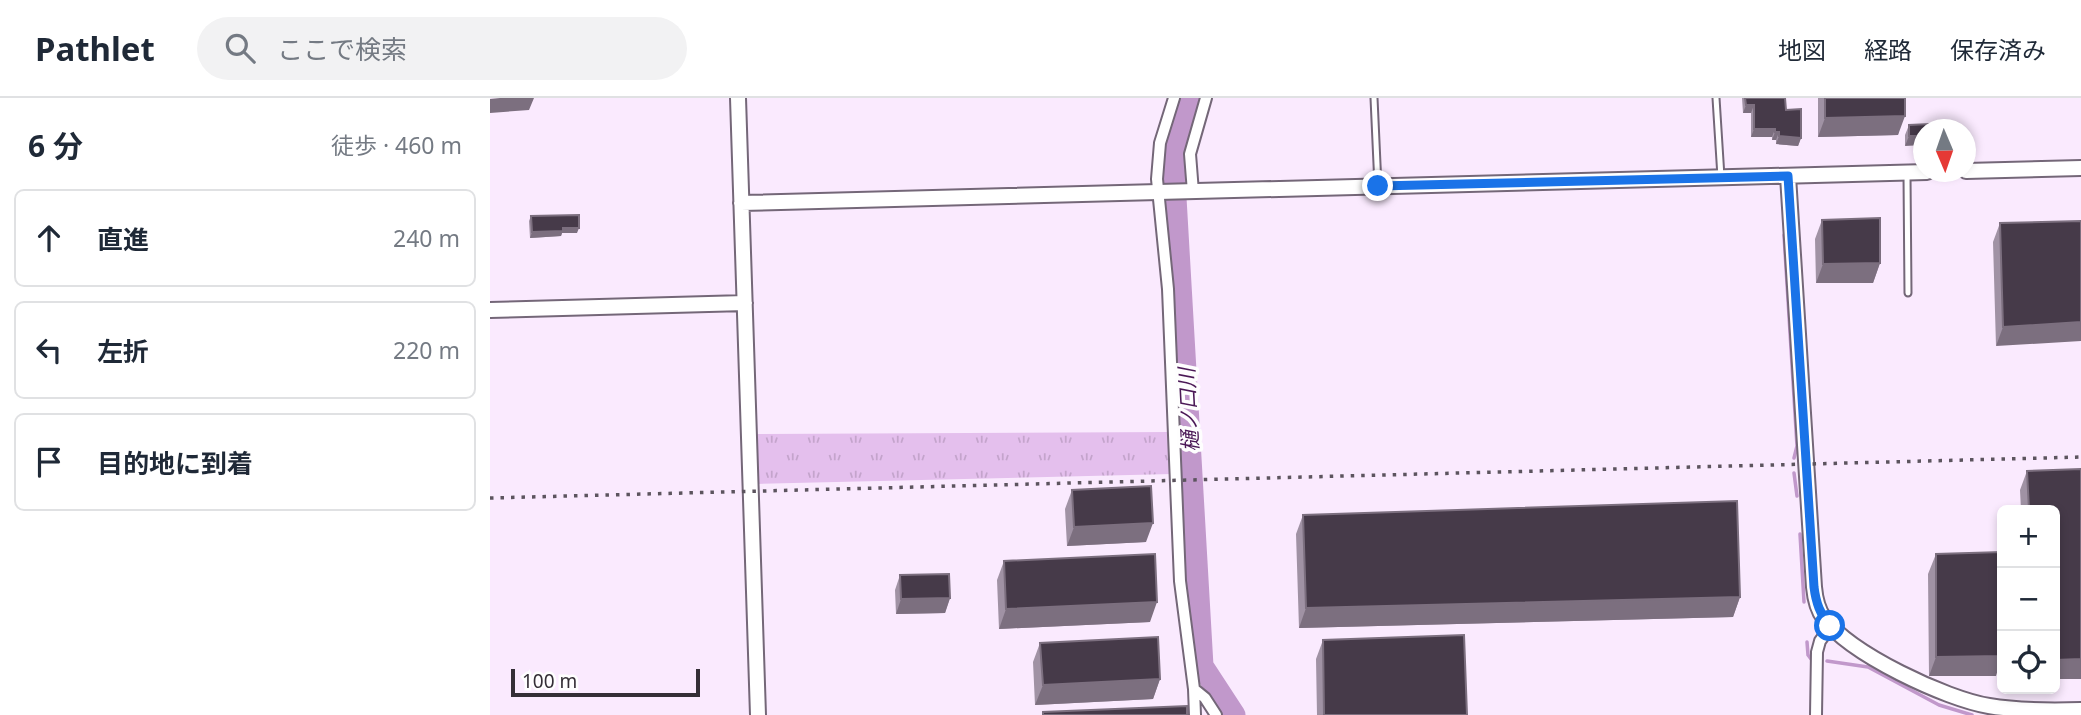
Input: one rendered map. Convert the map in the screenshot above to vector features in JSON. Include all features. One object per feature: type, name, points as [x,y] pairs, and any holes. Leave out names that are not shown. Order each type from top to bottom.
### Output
[{"type":"street","points":[[738,98],[758,715]]},
{"type":"street","points":[[1174,98],[1158,151],[1157,179],[1162,193],[1168,289],[1180,581],[1195,715]]},
{"type":"street","points":[[1189,192],[1190,154],[1206,98]]},
{"type":"street","points":[[1976,171],[2081,168]]},
{"type":"street","points":[[741,203],[1913,172]]},
{"type":"street","points":[[1788,176],[1814,587],[1821,615],[1830,626],[1862,650],[1917,682],[1965,701],[2020,710],[2081,710]]},
{"type":"street","points":[[490,310],[745,303]]},
{"type":"street","points":[[1816,715],[1817,652],[1820,641],[1830,626]]},
{"type":"street","points":[[1194,689],[1205,698],[1216,715]]},
{"type":"lane","points":[[1374,98],[1378,186]]},
{"type":"lane","points":[[1716,98],[1720,177]]},
{"type":"lane","points":[[1907,172],[1908,293]]},
{"type":"green space","points":[[1170,432],[1172,474],[756,484],[755,434]]},
{"type":"building","points":[[1745,98],[1785,98],[1786,110],[1801,109],[1801,138],[1779,136],[1775,129],[1754,129],[1754,105],[1746,105]]},
{"type":"building","points":[[1825,98],[1905,98],[1905,116],[1825,118]]},
{"type":"building","points":[[1909,125],[1913,125],[1913,136],[1909,136]]},
{"type":"building","points":[[579,215],[579,228],[532,232],[531,216]]},
{"type":"building","points":[[1880,218],[1880,263],[1823,264],[1822,220]]},
{"type":"building","points":[[2081,221],[2081,322],[2003,327],[2000,223]]},
{"type":"building","points":[[2081,469],[2081,659],[2060,660],[2060,505],[2029,505],[2027,471]]},
{"type":"building","points":[[1151,486],[1153,523],[1074,527],[1072,490]]},
{"type":"building","points":[[1737,501],[1740,597],[1306,608],[1303,515]]},
{"type":"building","points":[[1997,552],[1997,656],[1936,657],[1936,554]]},
{"type":"building","points":[[1155,554],[1157,602],[1006,609],[1004,561]]},
{"type":"building","points":[[949,574],[950,598],[901,599],[900,575]]},
{"type":"building","points":[[1464,635],[1467,715],[1324,715],[1323,640]]},
{"type":"building","points":[[1158,637],[1160,679],[1043,685],[1040,643]]},
{"type":"building","points":[[1187,706],[1187,715],[1043,715],[1043,712]]},
{"type":"waterway","name":"樋ノ口川","points":[[1190,98],[1177,137],[1173,163],[1202,666],[1234,715]]},
{"type":"waterway","points":[[1784,235],[1797,446],[1794,458]]},
{"type":"waterway","points":[[1794,473],[1797,496]]},
{"type":"waterway","points":[[1800,534],[1804,602]]},
{"type":"waterway","points":[[1807,642],[1811,659]]},
{"type":"waterway","points":[[1827,661],[1868,667],[1939,705],[1972,715]]},
{"type":"railway","points":[[490,498],[2081,457]]},
{"type":"route","points":[[1378,186],[1788,176],[1814,587],[1821,615],[1830,626]]}]
